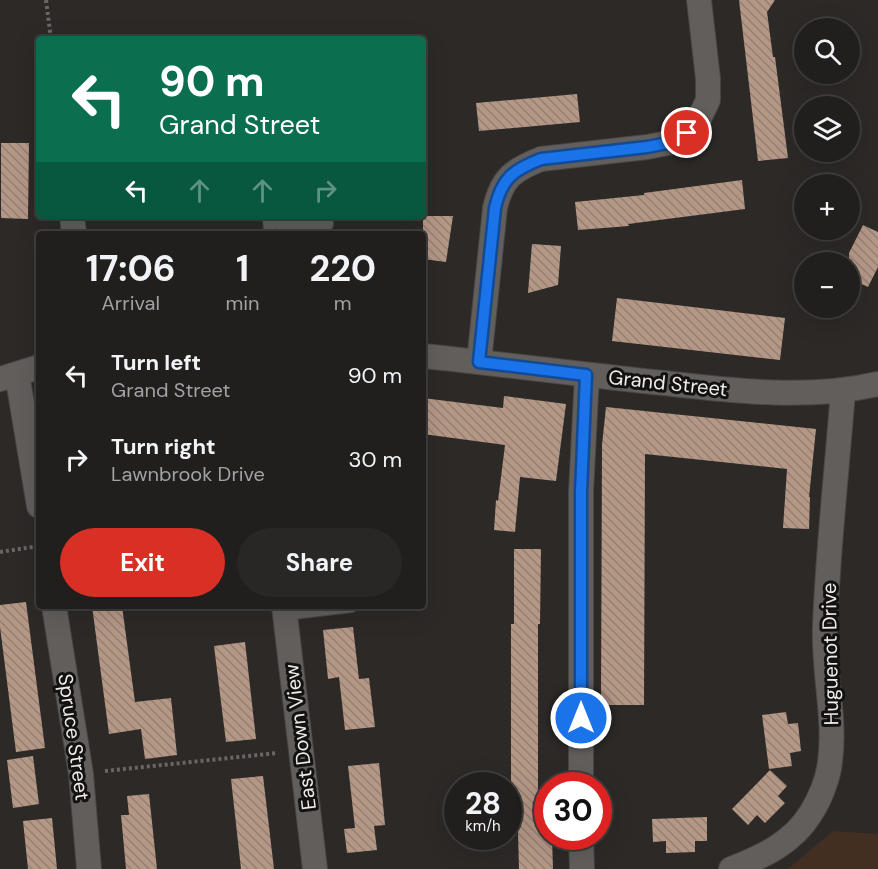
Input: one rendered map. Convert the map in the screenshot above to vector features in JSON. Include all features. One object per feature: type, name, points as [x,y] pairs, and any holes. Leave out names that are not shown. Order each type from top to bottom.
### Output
[{"type":"street","points":[[479,362],[495,208],[499,191],[509,177],[525,165],[541,159],[647,147],[668,143],[687,133],[700,117],[708,100],[708,79],[699,0]]},
{"type":"street","points":[[280,225],[321,223]]},
{"type":"street","name":"Grand Street","points":[[426,356],[586,375],[802,394],[843,391],[878,384]]},
{"type":"street","points":[[19,373],[36,486]]},
{"type":"street","points":[[581,772],[581,492],[586,375]]},
{"type":"street","name":"Huguenot Drive","points":[[731,869],[779,847],[798,831],[811,814],[822,791],[830,765],[832,736],[825,630],[829,546],[843,391]]},
{"type":"street","name":"Spruce Street","points":[[54,609],[81,774],[89,869]]},
{"type":"street","name":"East Down View","points":[[285,610],[315,869]]},
{"type":"street","points":[[582,850],[582,869]]},
{"type":"lane","points":[[285,610],[302,609]]},
{"type":"path","points":[[46,0],[51,36]]},
{"type":"path","points":[[0,552],[36,546]]},
{"type":"path","points":[[81,774],[302,751]]},
{"type":"shaded area","points":[[833,831],[878,834],[878,869],[788,869]]},
{"type":"building","points":[[739,0],[775,0],[767,12],[788,158],[758,161]]},
{"type":"building","points":[[577,94],[580,122],[479,131],[476,103]]},
{"type":"building","points":[[1,143],[29,143],[28,219],[1,218]]},
{"type":"building","points":[[742,180],[745,209],[628,224],[629,226],[578,230],[575,202],[644,195],[644,193]]},
{"type":"building","points":[[426,216],[453,216],[446,262],[426,259],[426,231],[423,231],[423,219],[426,219]]},
{"type":"building","points":[[863,225],[878,232],[878,267],[868,287],[860,283],[860,252],[850,252],[856,240],[860,240]]},
{"type":"building","points":[[532,244],[561,246],[558,285],[528,293]]},
{"type":"building","points":[[617,298],[785,318],[780,360],[612,341]]},
{"type":"building","points":[[504,396],[566,404],[556,481],[520,477],[515,532],[494,530],[496,500],[498,501],[505,445],[426,434],[426,398],[503,408]]},
{"type":"building","points":[[606,407],[816,429],[809,497],[809,529],[783,528],[787,469],[645,454],[644,705],[601,705],[602,445]]},
{"type":"building","points":[[514,549],[541,549],[540,624],[538,624],[538,772],[534,772],[534,850],[552,850],[553,869],[519,869],[518,850],[522,850],[522,772],[511,772],[511,624],[514,624]]},
{"type":"building","points":[[26,602],[45,748],[16,752],[0,627],[0,605]]},
{"type":"building","points":[[92,609],[122,609],[135,702],[171,698],[177,755],[145,759],[141,729],[109,734]]},
{"type":"building","points":[[353,627],[359,679],[369,678],[375,727],[345,730],[339,677],[328,679],[323,630]]},
{"type":"building","points":[[245,642],[256,739],[226,742],[214,646]]},
{"type":"building","points":[[786,712],[788,724],[798,723],[801,751],[790,753],[792,766],[769,769],[762,715]]},
{"type":"building","points":[[33,756],[39,804],[13,808],[7,760]]},
{"type":"building","points":[[379,763],[385,825],[374,826],[377,850],[347,853],[344,829],[355,828],[348,766]]},
{"type":"building","points":[[770,770],[787,786],[778,796],[785,803],[765,823],[757,815],[748,825],[732,809]]},
{"type":"building","points":[[263,776],[274,869],[241,869],[231,779]]},
{"type":"building","points":[[149,794],[157,869],[126,869],[121,815],[129,815],[127,796]]},
{"type":"building","points":[[707,817],[707,841],[695,841],[695,852],[666,853],[666,841],[653,842],[652,819]]},
{"type":"building","points":[[52,818],[57,869],[28,869],[23,821]]},
{"type":"route","points":[[581,718],[581,492],[586,375],[479,362],[495,208],[499,191],[509,177],[525,165],[541,159],[668,143],[687,133]]}]
